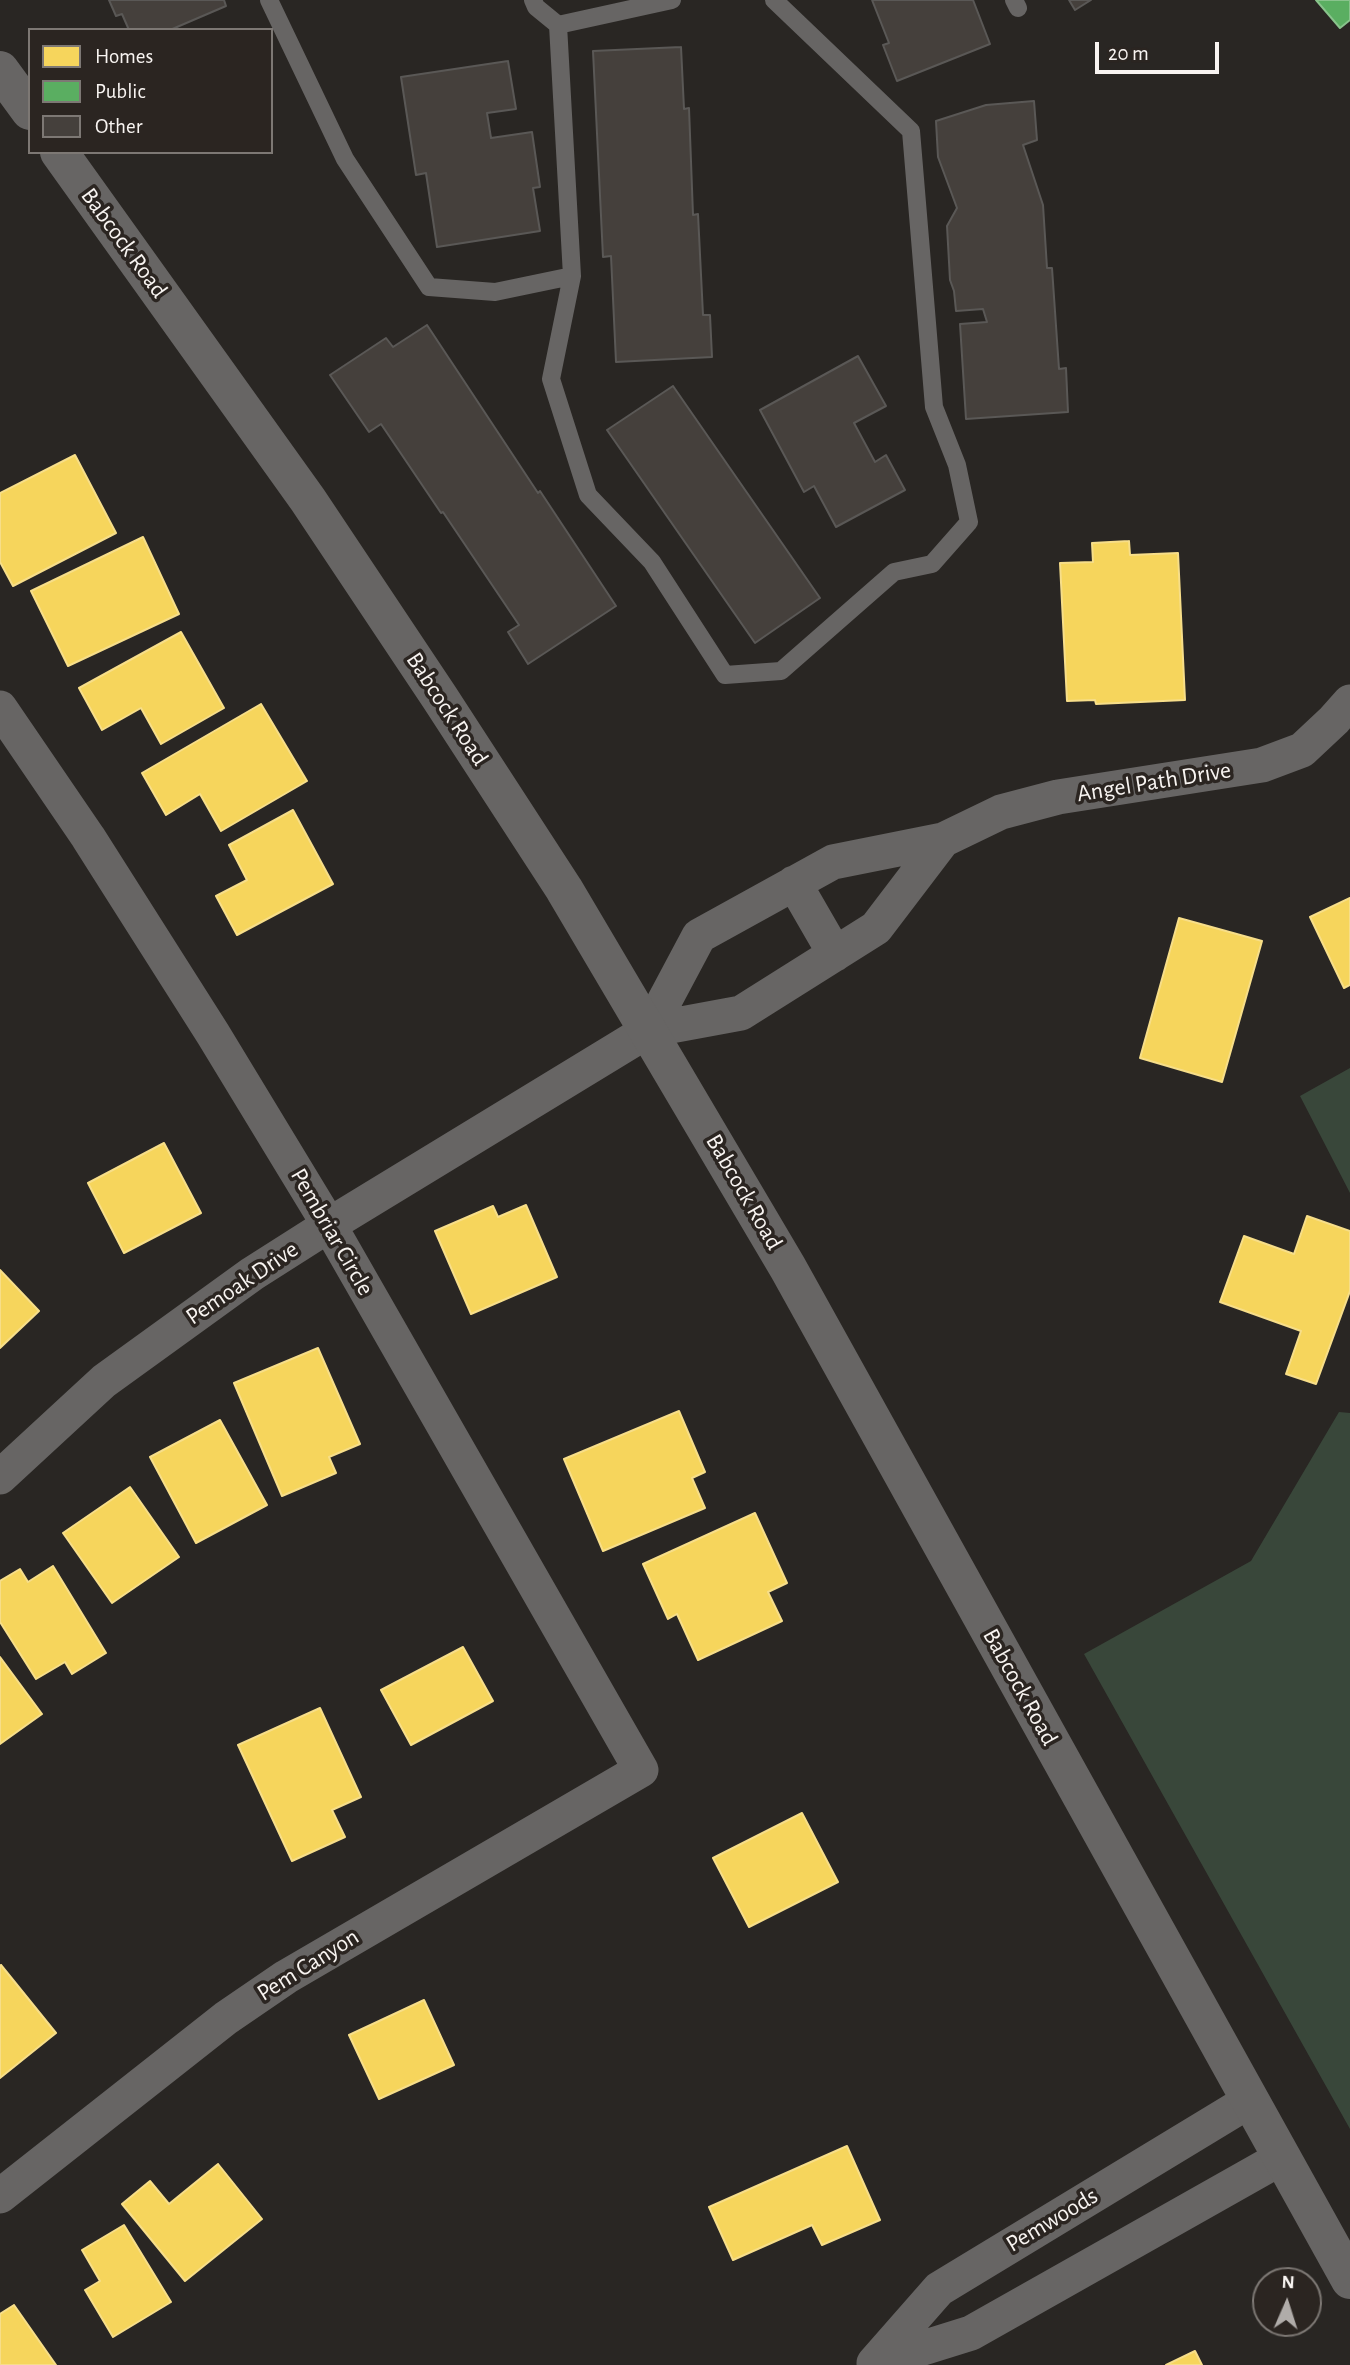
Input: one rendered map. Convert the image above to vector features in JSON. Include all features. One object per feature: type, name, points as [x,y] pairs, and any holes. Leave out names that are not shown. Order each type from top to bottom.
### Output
[{"type":"main road","points":[[0,69],[28,108]]},
{"type":"main road","name":"Babcock Road","points":[[60,154],[308,500],[557,878],[788,1268],[1350,2280]]},
{"type":"street","name":"Angel Path Drive","points":[[649,1030],[699,936],[833,862],[943,840],[1002,812],[1058,797],[1262,765],[1302,750],[1350,702]]},
{"type":"street","name":"Pembriar Circle","points":[[0,708],[96,848],[329,1225],[641,1770]]},
{"type":"street","name":"Angel Path Drive","points":[[649,1030],[741,1013],[876,928],[943,840]]},
{"type":"street","points":[[794,883],[835,954]]},
{"type":"street","name":"Pemoak Drive","points":[[0,1477],[104,1381],[252,1274],[649,1030]]},
{"type":"street","name":"Pem Canyon","points":[[0,2196],[226,2018],[286,1977],[641,1770]]},
{"type":"street","name":"Pemwoods","points":[[873,2364],[939,2289],[1249,2101]]},
{"type":"street","name":"Pemwoods","points":[[873,2364],[971,2333],[1281,2158]]},
{"type":"lane","points":[[269,0],[345,159],[429,288],[495,292],[572,276]]},
{"type":"lane","points":[[533,0],[536,7],[558,25],[572,276],[551,379],[588,495],[652,562],[725,675],[781,671],[894,572],[932,564],[969,522],[957,465],[934,407],[911,131],[774,0]]},
{"type":"lane","points":[[558,25],[672,0]]},
{"type":"green space","points":[[1350,1068],[1350,1193],[1300,1096]]},
{"type":"green space","points":[[1339,1412],[1350,1413],[1350,2129],[1084,1654],[1251,1561]]},
{"type":"building: Homes","points":[[75,455],[116,533],[13,586],[0,562],[0,493]]},
{"type":"building: Homes","points":[[143,537],[179,614],[68,666],[31,591]]},
{"type":"building: Homes","points":[[1129,541],[1130,555],[1178,553],[1185,700],[1096,704],[1095,700],[1067,701],[1060,563],[1093,562],[1092,543]]},
{"type":"building: Homes","points":[[181,632],[224,708],[161,744],[141,708],[102,730],[79,688]]},
{"type":"building: Homes","points":[[261,704],[307,781],[221,831],[200,794],[166,815],[142,773]]},
{"type":"building: Homes","points":[[293,810],[333,884],[237,935],[216,896],[247,880],[229,845]]},
{"type":"building: Homes","points":[[1350,898],[1350,985],[1344,988],[1310,917]]},
{"type":"building: Homes","points":[[1179,918],[1262,941],[1222,1082],[1140,1058]]},
{"type":"building: Homes","points":[[164,1143],[201,1213],[124,1253],[88,1183]]},
{"type":"building: Homes","points":[[526,1205],[557,1277],[471,1314],[435,1231],[493,1206],[498,1217]]},
{"type":"building: Homes","points":[[1307,1216],[1350,1231],[1350,1291],[1316,1384],[1286,1374],[1301,1331],[1220,1302],[1244,1236],[1294,1254]]},
{"type":"building: Homes","points":[[0,1270],[39,1311],[0,1348]]},
{"type":"building: Homes","points":[[318,1348],[360,1444],[329,1457],[336,1473],[282,1496],[234,1383]]},
{"type":"building: Homes","points":[[679,1411],[705,1472],[692,1478],[705,1508],[603,1551],[564,1459]]},
{"type":"building: Homes","points":[[220,1420],[267,1505],[196,1543],[150,1457]]},
{"type":"building: Homes","points":[[130,1487],[179,1557],[112,1603],[63,1533]]},
{"type":"building: Homes","points":[[755,1513],[787,1583],[768,1592],[782,1621],[698,1660],[677,1614],[668,1619],[643,1564]]},
{"type":"building: Homes","points":[[53,1566],[106,1653],[72,1674],[65,1662],[36,1679],[0,1622],[0,1581],[20,1569],[28,1582]]},
{"type":"building: Homes","points":[[463,1647],[493,1701],[411,1745],[381,1690]]},
{"type":"building: Homes","points":[[0,1657],[42,1714],[0,1744]]},
{"type":"building: Homes","points":[[320,1708],[361,1797],[332,1810],[345,1837],[292,1861],[238,1745]]},
{"type":"building: Homes","points":[[802,1813],[838,1882],[749,1927],[713,1858]]},
{"type":"building: Homes","points":[[0,1966],[56,2033],[0,2078]]},
{"type":"building: Homes","points":[[424,2000],[454,2065],[379,2099],[349,2035]]},
{"type":"building: Homes","points":[[847,2146],[880,2220],[822,2245],[812,2225],[733,2260],[709,2207]]},
{"type":"building: Homes","points":[[218,2164],[262,2219],[185,2281],[122,2204],[150,2181],[169,2204]]},
{"type":"building: Homes","points":[[124,2225],[171,2302],[113,2337],[85,2290],[100,2281],[82,2250]]},
{"type":"building: Homes","points":[[14,2305],[56,2365],[0,2365],[0,2314]]},
{"type":"building: Homes","points":[[1195,2351],[1202,2365],[1166,2365]]},
{"type":"building: Public","points":[[1316,0],[1350,0],[1350,20],[1340,28]]},
{"type":"building: Other","points":[[109,0],[224,0],[226,6],[175,28],[128,28],[122,14],[116,16]]},
{"type":"building: Other","points":[[872,0],[973,0],[990,44],[897,81],[883,45],[889,43]]},
{"type":"building: Other","points":[[1069,0],[1091,0],[1075,10]]},
{"type":"building: Other","points":[[681,47],[684,109],[689,108],[693,215],[698,214],[703,315],[710,315],[712,357],[616,362],[611,256],[603,257],[593,51]]},
{"type":"building: Other","points":[[508,61],[516,109],[487,113],[491,138],[532,132],[540,187],[533,188],[540,231],[437,247],[426,173],[416,175],[401,77]]},
{"type":"building: Other","points":[[1034,101],[1037,140],[1023,145],[1043,205],[1047,268],[1052,268],[1059,369],[1066,368],[1068,412],[966,419],[960,324],[987,322],[983,309],[956,311],[950,280],[947,226],[957,208],[938,157],[936,121],[986,105]]},
{"type":"building: Other","points":[[427,325],[616,606],[528,664],[508,632],[519,625],[443,512],[441,513],[381,424],[369,432],[330,375],[386,338],[393,347]]},
{"type":"building: Other","points":[[858,356],[886,406],[854,423],[875,462],[886,455],[905,490],[836,527],[814,486],[804,492],[760,410]]},
{"type":"building: Other","points":[[673,386],[820,598],[755,643],[607,430]]}]
